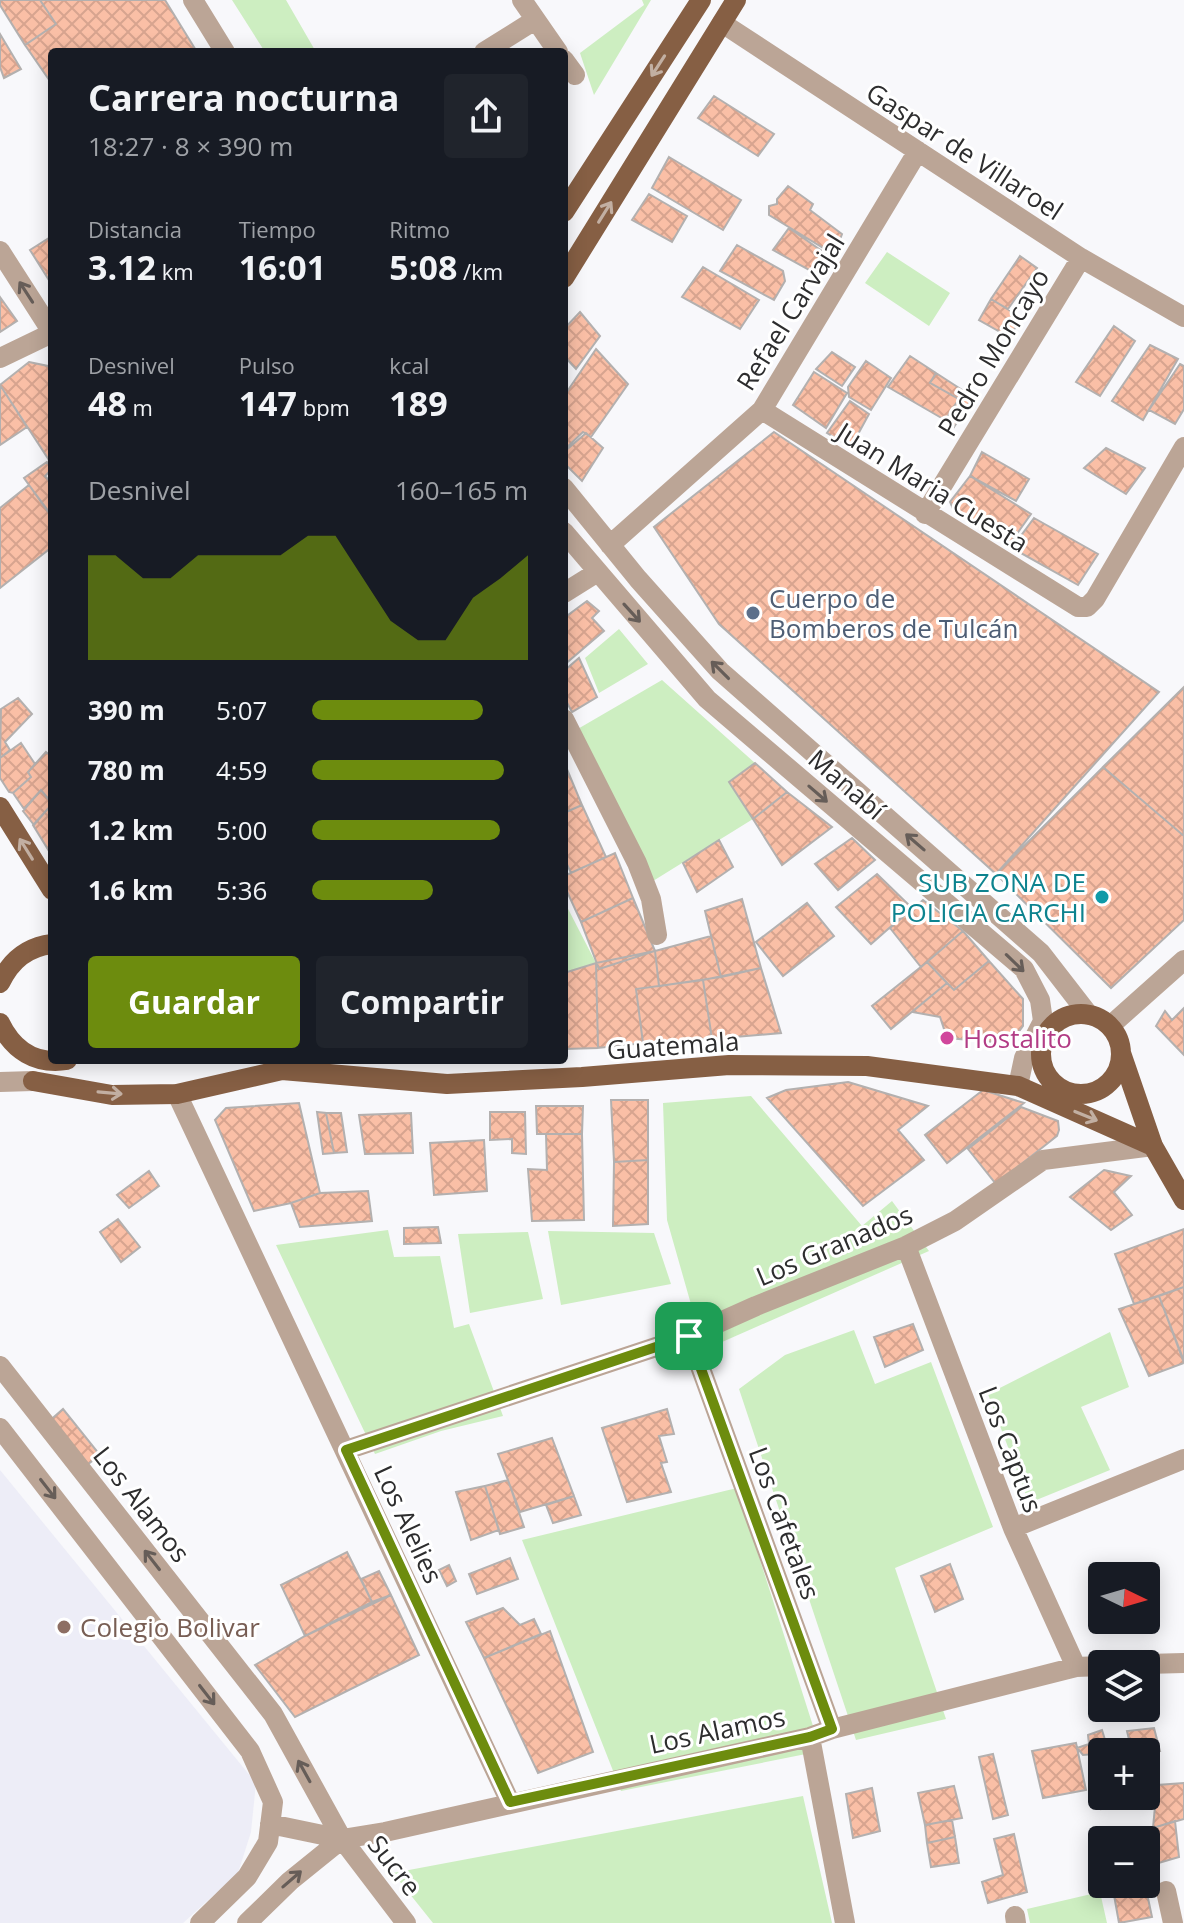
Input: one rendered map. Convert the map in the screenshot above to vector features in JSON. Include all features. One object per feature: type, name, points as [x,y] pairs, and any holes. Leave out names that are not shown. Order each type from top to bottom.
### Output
[{"type":"main road","points":[[568,206],[701,0]]},
{"type":"main road","points":[[568,272],[736,0]]},
{"type":"main road","points":[[0,807],[48,884]]},
{"type":"main road","points":[[0,983],[15,959],[38,946],[48,945]]},
{"type":"main road","points":[[1121,1053],[1113,1078],[1091,1093],[1076,1094],[1050,1080],[1043,1067],[1041,1052],[1052,1026],[1063,1018],[1075,1014],[1089,1015],[1110,1026],[1117,1039],[1153,1146],[1184,1200]]},
{"type":"main road","points":[[0,1023],[7,1037],[29,1056],[48,1061]]},
{"type":"main road","name":"Guatemala","points":[[33,1081],[112,1095],[177,1094],[274,1065],[447,1084],[729,1065],[867,1066],[1018,1086],[1153,1146]]},
{"type":"street","points":[[193,0],[223,48]]},
{"type":"street","points":[[522,0],[555,48]]},
{"type":"street","points":[[490,48],[535,20]]},
{"type":"street","name":"Gaspar de Villaroel","points":[[722,23],[1081,258],[1184,317]]},
{"type":"street","name":"Refael Carvajal","points":[[610,545],[762,410],[918,151]]},
{"type":"street","points":[[0,251],[48,327]]},
{"type":"street","name":"Pedro Moncayo","points":[[925,514],[1081,258]]},
{"type":"street","points":[[0,358],[48,335]]},
{"type":"street","name":"Juan Maria Cuesta","points":[[762,410],[1078,607],[1087,607],[1095,599],[1184,447]]},
{"type":"street","name":"Manabí","points":[[568,493],[720,671],[1041,953],[1089,1015]]},
{"type":"street","name":"Manabí","points":[[568,537],[707,699],[1024,969],[1040,1000],[1043,1021],[1024,1058],[1018,1086]]},
{"type":"street","points":[[568,590],[596,573]]},
{"type":"street","points":[[568,727],[637,863],[651,899],[657,935]]},
{"type":"street","points":[[1110,1026],[1184,960]]},
{"type":"street","points":[[0,1082],[33,1081]]},
{"type":"street","name":"Los Alelies","points":[[177,1094],[510,1802]]},
{"type":"street","name":"Los Granados","points":[[346,1450],[689,1336],[906,1246],[955,1221],[1043,1160],[1153,1146]]},
{"type":"street","name":"Los Captus","points":[[906,1246],[1013,1528],[1076,1667]]},
{"type":"street","name":"Los Cafetales","points":[[689,1336],[832,1729]]},
{"type":"street","name":"Los Alamos","points":[[0,1366],[273,1714],[342,1839]]},
{"type":"street","points":[[0,1428],[250,1751],[273,1802],[268,1842],[247,1877],[200,1923]]},
{"type":"street","points":[[1013,1528],[1184,1459]]},
{"type":"street","points":[[1160,1664],[1184,1663]]},
{"type":"street","name":"Los Alamos","points":[[270,1824],[342,1839],[385,1832],[810,1737],[1076,1667],[1088,1667]]},
{"type":"street","points":[[810,1737],[845,1923]]},
{"type":"street","name":"Los Alamos","points":[[247,1923],[290,1881],[342,1839]]},
{"type":"street","name":"Sucre","points":[[342,1839],[406,1923]]},
{"type":"street","points":[[1166,1891],[1173,1923]]},
{"type":"shaded area","name":"Colegio Bolivar","points":[[0,1470],[256,1783],[251,1832],[238,1873],[183,1923],[0,1923]]},
{"type":"green space","points":[[232,0],[286,0],[314,48],[262,48]]},
{"type":"green space","points":[[642,0],[651,0],[594,95],[580,53],[644,5]]},
{"type":"green space","points":[[887,252],[950,293],[929,326],[865,283]]},
{"type":"green space","points":[[619,629],[648,664],[599,693],[585,658]]},
{"type":"green space","points":[[662,680],[755,763],[729,782],[753,819],[653,881],[576,730]]},
{"type":"green space","points":[[568,909],[596,963],[568,972]]},
{"type":"green space","points":[[751,1096],[862,1226],[892,1201],[929,1251],[704,1350],[667,1220],[663,1103]]},
{"type":"green space","points":[[388,1230],[394,1257],[440,1256],[454,1328],[469,1324],[503,1416],[441,1431],[375,1454],[276,1245]]},
{"type":"green space","points":[[548,1231],[654,1233],[671,1284],[561,1305]]},
{"type":"green space","points":[[528,1232],[543,1299],[470,1313],[458,1234]]},
{"type":"green space","points":[[854,1330],[875,1384],[931,1362],[993,1527],[895,1568],[946,1719],[856,1740],[739,1389],[785,1355]]},
{"type":"green space","points":[[1110,1332],[1129,1387],[1081,1407],[1110,1470],[1029,1503],[988,1394]]},
{"type":"green space","points":[[737,1488],[821,1751],[621,1791],[522,1540]]},
{"type":"green space","points":[[803,1796],[832,1923],[433,1923],[393,1873]]},
{"type":"green space","points":[[1088,1895],[1088,1898],[1101,1898],[1107,1923],[1030,1923],[1027,1909]]},
{"type":"building","points":[[0,0],[40,0],[56,24],[25,45],[0,5]]},
{"type":"building","points":[[40,0],[165,0],[195,48],[48,48],[48,78],[25,45],[56,24]]},
{"type":"building","points":[[0,34],[21,69],[4,78],[0,67]]},
{"type":"building","points":[[714,96],[774,134],[758,156],[698,118]]},
{"type":"building","points":[[669,157],[741,200],[723,230],[652,188]]},
{"type":"building","points":[[788,186],[813,204],[810,210],[842,234],[838,257],[769,215],[769,206],[777,204],[777,199]]},
{"type":"building","points":[[649,194],[687,216],[672,242],[632,220]]},
{"type":"building","points":[[789,228],[832,258],[820,276],[773,250]]},
{"type":"building","points":[[48,239],[48,279],[30,250]]},
{"type":"building","points":[[737,245],[783,271],[785,281],[774,300],[720,271]]},
{"type":"building","points":[[1020,256],[1037,268],[1008,309],[991,299]]},
{"type":"building","points":[[703,267],[759,300],[740,329],[682,297]]},
{"type":"building","points":[[0,297],[17,321],[0,332]]},
{"type":"building","points":[[991,299],[1022,318],[1009,337],[979,320]]},
{"type":"building","points":[[580,312],[600,336],[576,369],[568,360],[568,325]]},
{"type":"building","points":[[1114,326],[1135,341],[1100,396],[1076,382]]},
{"type":"building","points":[[1150,345],[1178,359],[1143,420],[1112,401]]},
{"type":"building","points":[[596,349],[628,384],[591,437],[583,432],[568,446],[568,390]]},
{"type":"building","points":[[832,352],[855,367],[842,386],[816,369]]},
{"type":"building","points":[[910,356],[936,373],[930,383],[959,399],[945,420],[888,387]]},
{"type":"building","points":[[866,361],[891,378],[871,410],[849,397],[848,387]]},
{"type":"building","points":[[29,362],[48,366],[48,458],[0,385]]},
{"type":"building","points":[[1180,364],[1184,366],[1184,409],[1175,424],[1149,410]]},
{"type":"building","points":[[814,372],[847,393],[826,428],[793,405]]},
{"type":"building","points":[[936,373],[973,397],[954,427],[945,420],[959,399],[930,383]]},
{"type":"building","points":[[0,385],[27,427],[0,445]]},
{"type":"building","points":[[850,401],[869,414],[851,447],[827,433]]},
{"type":"building","points":[[774,432],[1159,692],[996,874],[719,624],[654,527]]},
{"type":"building","points":[[586,433],[603,448],[582,481],[568,467],[568,449]]},
{"type":"building","points":[[1106,448],[1145,468],[1126,494],[1084,468]]},
{"type":"building","points":[[982,452],[1029,479],[1016,501],[970,476]]},
{"type":"building","points":[[48,463],[45,476],[48,479],[48,512],[24,478]]},
{"type":"building","points":[[970,476],[1031,514],[1009,545],[954,511],[950,502]]},
{"type":"building","points":[[29,485],[48,511],[48,550],[0,588],[0,508]]},
{"type":"building","points":[[1034,518],[1098,554],[1078,585],[1012,548]]},
{"type":"building","points":[[587,601],[599,611],[592,618],[604,631],[568,662],[568,615]]},
{"type":"building","points":[[579,658],[597,697],[572,712],[568,704],[568,668]]},
{"type":"building","points":[[1184,687],[1184,836],[1103,767]]},
{"type":"building","points":[[18,698],[32,714],[5,742],[10,750],[0,758],[1,709]]},
{"type":"building","points":[[21,743],[35,764],[28,772],[31,777],[13,793],[0,778],[0,758]]},
{"type":"building","points":[[46,752],[48,754],[48,798],[41,790],[24,809],[13,793],[31,777],[28,772]]},
{"type":"building","points":[[755,763],[787,792],[753,819],[729,782]]},
{"type":"building","name":"SUB ZONA DE POLICIA CARCHI","points":[[1103,767],[1184,836],[1184,920],[1111,988],[996,874]]},
{"type":"building","points":[[568,772],[582,805],[568,811]]},
{"type":"building","points":[[41,790],[48,799],[48,809],[34,825],[23,811]]},
{"type":"building","points":[[787,792],[832,827],[782,865],[753,819]]},
{"type":"building","points":[[582,805],[606,857],[571,873],[568,867],[568,811]]},
{"type":"building","points":[[48,808],[48,849],[33,825]]},
{"type":"building","points":[[852,838],[875,860],[838,890],[815,864]]},
{"type":"building","points":[[719,840],[733,867],[697,892],[683,863]]},
{"type":"building","points":[[615,853],[633,898],[581,922],[568,894],[568,874]]},
{"type":"building","points":[[877,874],[912,908],[871,944],[836,907]]},
{"type":"building","points":[[633,898],[655,951],[599,969],[581,922]]},
{"type":"building","points":[[742,899],[761,968],[721,977],[705,911]]},
{"type":"building","points":[[923,900],[963,931],[921,967],[890,928]]},
{"type":"building","points":[[807,903],[834,936],[783,976],[756,942]]},
{"type":"building","points":[[963,931],[989,961],[954,990],[927,962]]},
{"type":"building","points":[[711,936],[721,977],[659,986],[655,951]]},
{"type":"building","points":[[655,951],[659,986],[636,989],[643,1043],[598,1048],[596,963]]},
{"type":"building","points":[[989,961],[1023,999],[1023,1026],[1012,1041],[947,1038],[940,1017],[912,1012],[947,983],[954,990]]},
{"type":"building","points":[[927,962],[947,983],[891,1029],[872,1006]]},
{"type":"building","points":[[596,963],[598,1048],[568,1049],[568,972]]},
{"type":"building","points":[[761,968],[781,1033],[712,1039],[703,980]]},
{"type":"building","points":[[703,980],[712,1039],[643,1043],[636,989]]},
{"type":"building","points":[[1184,1008],[1184,1055],[1156,1026],[1165,1011],[1172,1020]]},
{"type":"building","points":[[848,1082],[928,1106],[898,1130],[924,1160],[863,1206],[767,1098],[786,1090]]},
{"type":"building","points":[[983,1090],[1024,1103],[947,1163],[925,1135]]},
{"type":"building","points":[[611,1100],[648,1100],[648,1160],[614,1162]]},
{"type":"building","points":[[299,1103],[320,1193],[254,1211],[215,1120],[226,1108]]},
{"type":"building","points":[[536,1106],[583,1106],[582,1134],[537,1134]]},
{"type":"building","points":[[1021,1107],[1058,1121],[1059,1130],[1057,1136],[996,1184],[968,1149]]},
{"type":"building","points":[[317,1112],[326,1113],[334,1153],[323,1154]]},
{"type":"building","points":[[490,1112],[525,1112],[526,1154],[512,1153],[512,1139],[490,1140]]},
{"type":"building","points":[[326,1113],[341,1113],[347,1152],[334,1153]]},
{"type":"building","points":[[411,1113],[413,1153],[365,1154],[359,1115]]},
{"type":"building","points":[[546,1134],[582,1134],[584,1220],[532,1221],[528,1169],[547,1170]]},
{"type":"building","points":[[484,1140],[487,1191],[434,1195],[430,1143]]},
{"type":"building","points":[[648,1160],[648,1224],[613,1226],[614,1162]]},
{"type":"building","points":[[1104,1170],[1131,1176],[1114,1192],[1132,1215],[1111,1230],[1070,1197]]},
{"type":"building","points":[[149,1171],[159,1186],[129,1208],[117,1195]]},
{"type":"building","points":[[368,1191],[372,1221],[300,1227],[291,1203],[320,1193]]},
{"type":"building","points":[[118,1219],[140,1247],[121,1262],[100,1232]]},
{"type":"building","points":[[438,1227],[441,1243],[404,1244],[404,1228]]},
{"type":"building","points":[[1184,1229],[1184,1287],[1134,1304],[1115,1254]]},
{"type":"building","points":[[1184,1287],[1184,1361],[1159,1296]]},
{"type":"building","points":[[1159,1296],[1184,1363],[1149,1376],[1119,1309]]},
{"type":"building","points":[[913,1324],[923,1350],[885,1367],[874,1337]]},
{"type":"building","points":[[63,1409],[100,1455],[87,1465],[47,1423]]},
{"type":"building","points":[[667,1409],[674,1434],[659,1436],[667,1462],[661,1463],[671,1492],[627,1502],[602,1428]]},
{"type":"building","points":[[552,1438],[574,1496],[520,1512],[498,1454]]},
{"type":"building","points":[[508,1480],[524,1527],[500,1534],[485,1486]]},
{"type":"building","points":[[485,1486],[499,1530],[471,1540],[456,1492]]},
{"type":"building","points":[[574,1496],[581,1515],[553,1523],[546,1505]]},
{"type":"building","points":[[347,1552],[372,1602],[305,1636],[281,1585]]},
{"type":"building","points":[[510,1558],[518,1579],[477,1594],[469,1574]]},
{"type":"building","points":[[950,1564],[963,1599],[935,1612],[921,1576]]},
{"type":"building","points":[[449,1565],[456,1581],[447,1586],[439,1570]]},
{"type":"building","points":[[379,1571],[391,1595],[372,1602],[361,1579]]},
{"type":"building","points":[[391,1595],[419,1655],[295,1717],[255,1665],[305,1636]]},
{"type":"building","points":[[503,1608],[520,1625],[534,1619],[541,1634],[484,1658],[466,1622]]},
{"type":"building","points":[[550,1631],[593,1752],[538,1773],[484,1658]]},
{"type":"building","points":[[1154,1728],[1157,1738],[1129,1738],[1127,1731]]},
{"type":"building","points":[[1102,1730],[1104,1738],[1088,1738],[1088,1735]]},
{"type":"building","points":[[1076,1743],[1086,1790],[1043,1798],[1032,1751]]},
{"type":"building","points":[[1088,1744],[1088,1755],[1083,1755],[1077,1748]]},
{"type":"building","points":[[993,1754],[1008,1815],[993,1819],[979,1757]]},
{"type":"building","points":[[1184,1783],[1184,1819],[1153,1826],[1155,1810],[1160,1810],[1160,1785]]},
{"type":"building","points":[[954,1786],[962,1818],[925,1825],[918,1793]]},
{"type":"building","points":[[872,1788],[880,1831],[853,1838],[846,1794]]},
{"type":"building","points":[[952,1820],[955,1837],[927,1843],[925,1825]]},
{"type":"building","points":[[1175,1821],[1179,1857],[1160,1863],[1159,1826]]},
{"type":"building","points":[[1014,1834],[1027,1892],[988,1903],[982,1882],[1003,1875],[994,1839]]},
{"type":"building","points":[[955,1837],[959,1863],[931,1867],[927,1843]]},
{"type":"building","points":[[1115,1898],[1148,1898],[1152,1917],[1119,1923]]},
{"type":"place","name":"Cuerpo de Bomberos de Tulcán","points":[[753,613]]},
{"type":"place","name":"SUB ZONA DE POLICIA CARCHI","points":[[1102,897]]},
{"type":"place","name":"Hostalito","points":[[947,1038]]},
{"type":"place","name":"Colegio Bolivar","points":[[64,1627]]},
{"type":"route","points":[[689,1336],[832,1729],[810,1737],[510,1802],[346,1450],[689,1336]]}]
